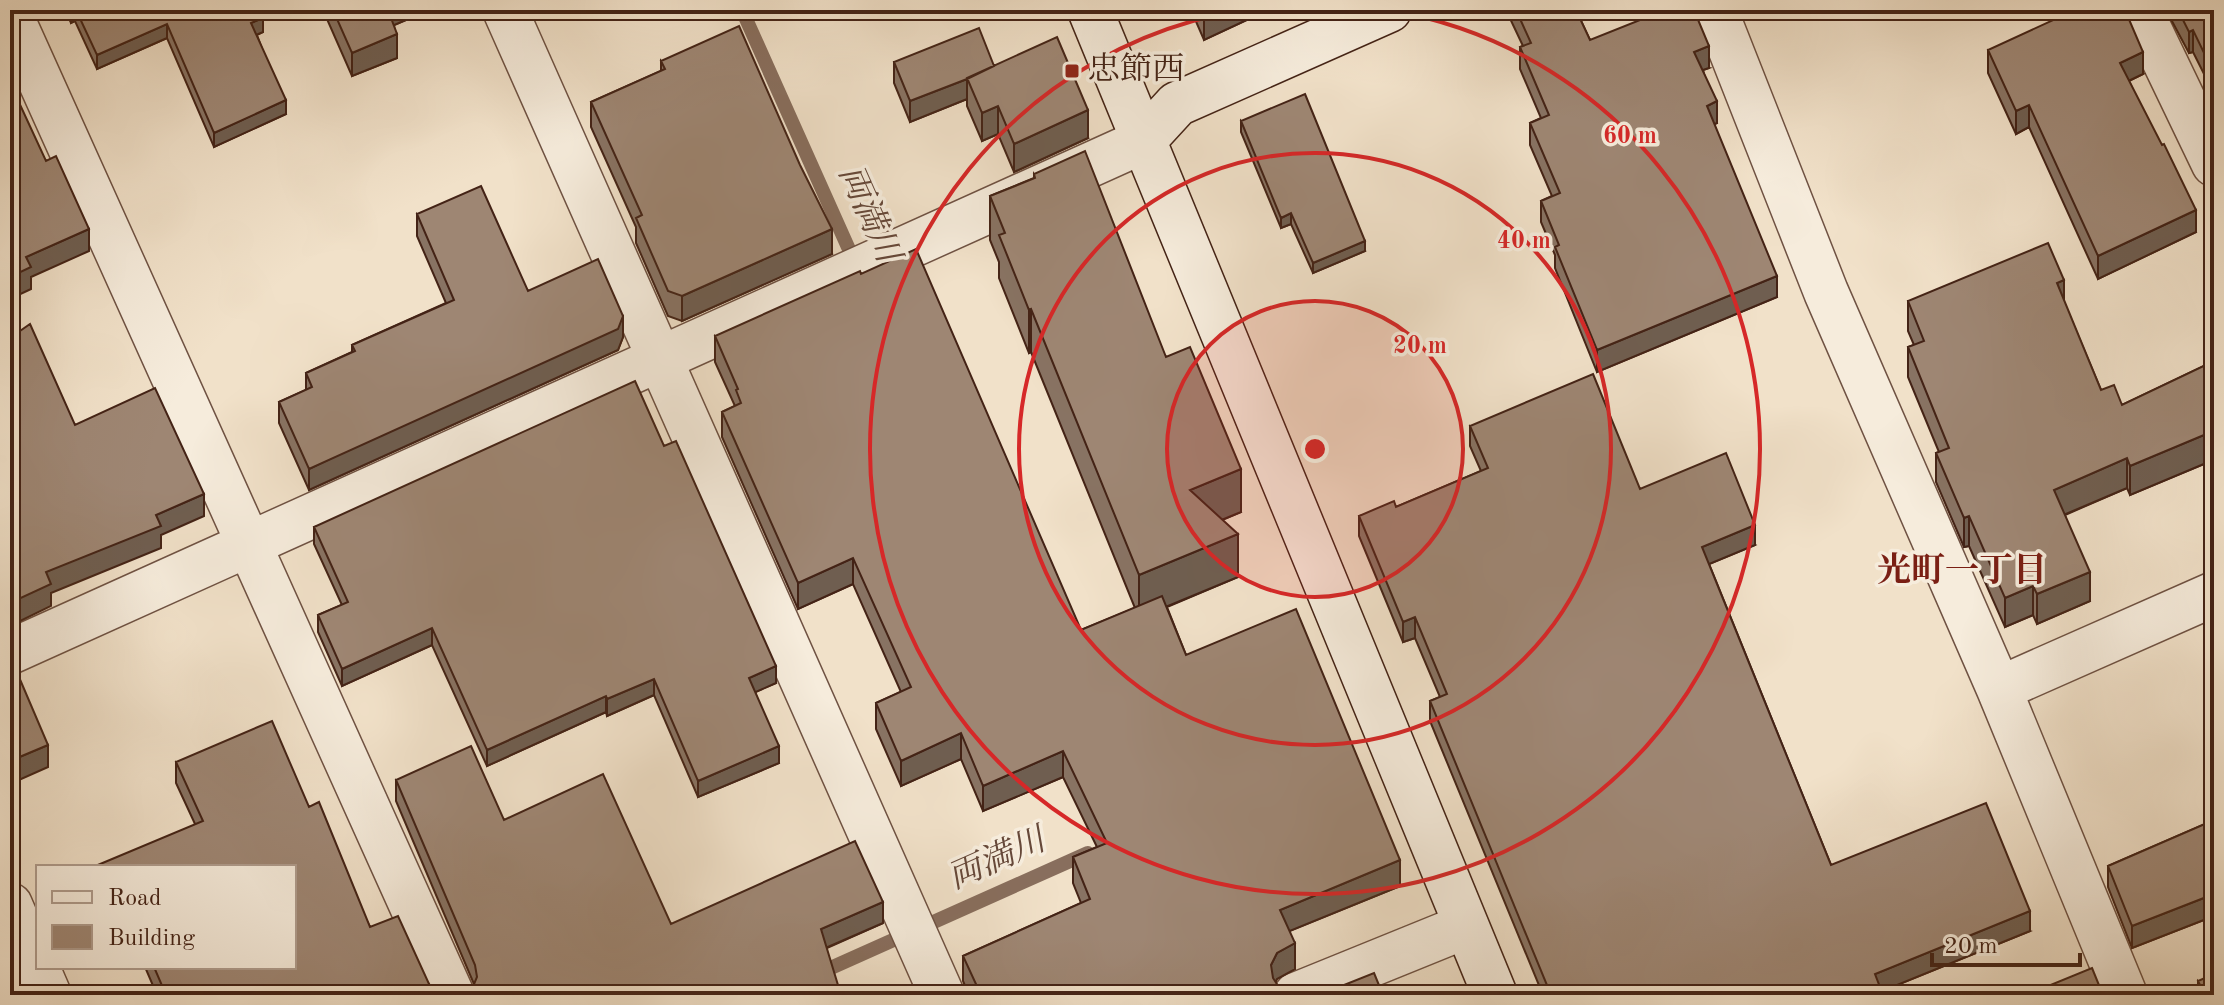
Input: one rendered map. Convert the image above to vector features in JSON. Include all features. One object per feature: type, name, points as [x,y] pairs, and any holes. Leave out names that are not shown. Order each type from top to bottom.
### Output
[{"type":"street","points":[[505,10],[942,995]]},
{"type":"street","points":[[1090,10],[1495,995]]},
{"type":"street","points":[[10,652],[1143,141],[1177,104],[1389,10]]},
{"type":"street","points":[[1715,10],[1826,292],[1999,689],[2125,995]]},
{"type":"street","points":[[2140,10],[2214,164]]},
{"type":"street","points":[[10,14],[452,995]]},
{"type":"street","points":[[1999,689],[2214,594]]},
{"type":"street","points":[[10,905],[36,965]]},
{"type":"street","points":[[1296,995],[1466,926]]},
{"type":"street","points":[[38,969],[49,995]]},
{"type":"building","points":[[76,10],[259,10],[263,18],[251,23],[286,100],[214,133],[167,24],[97,55]]},
{"type":"building","points":[[333,10],[388,10],[397,34],[352,53]]},
{"type":"building","points":[[1516,10],[1576,10],[1590,40],[1665,10],[1694,10],[1709,46],[1694,52],[1717,101],[1707,106],[1777,276],[1597,350],[1555,247],[1559,245],[1541,201],[1560,193],[1530,123],[1549,115],[1520,47],[1531,43]]},
{"type":"building","points":[[2075,10],[2125,10],[2143,52],[2120,63],[2196,210],[2098,256],[2029,105],[2016,111],[1988,50]]},
{"type":"building","points":[[2178,10],[2214,10],[2214,58],[2211,52],[2205,55],[2193,30],[2189,32]]},
{"type":"building","points":[[739,26],[800,165],[832,229],[682,296],[668,291],[636,218],[642,215],[591,102],[665,69],[661,61]]},
{"type":"building","points":[[979,28],[994,66],[910,101],[894,62]]},
{"type":"building","points":[[1057,37],[1088,110],[1014,144],[998,106],[982,113],[967,78]]},
{"type":"building","points":[[10,83],[46,161],[56,156],[89,229],[26,257],[31,267],[10,277]]},
{"type":"building","points":[[1305,94],[1365,241],[1313,263],[1291,213],[1281,218],[1241,121]]},
{"type":"building","points":[[1085,151],[1166,357],[1190,347],[1241,469],[1190,490],[1238,534],[1139,575],[999,235],[1005,233],[990,196],[1035,178],[1034,174]]},
{"type":"building","points":[[481,186],[528,291],[598,259],[623,316],[618,329],[309,469],[279,402],[312,387],[306,373],[355,351],[352,345],[454,300],[417,214]]},
{"type":"building","points":[[2048,243],[2064,280],[2057,283],[2101,390],[2114,385],[2122,405],[2214,361],[2214,437],[2211,432],[2130,466],[2127,458],[2054,490],[2090,572],[2037,594],[2033,586],[2005,598],[1969,516],[1964,518],[1936,453],[1949,448],[1908,347],[1924,341],[1908,301]]},
{"type":"building","points":[[916,249],[1081,630],[1162,596],[1186,655],[1296,609],[1400,860],[1280,910],[1295,943],[1277,953],[1271,965],[1273,978],[1280,989],[1293,994],[1315,989],[1318,995],[981,995],[963,956],[1090,899],[1073,857],[1107,843],[1063,751],[983,786],[961,733],[901,761],[876,703],[911,687],[853,558],[798,583],[722,412],[741,403],[715,336]]},
{"type":"building","points":[[30,324],[75,425],[155,388],[204,494],[156,515],[161,526],[46,572],[51,584],[10,603],[10,338]]},
{"type":"building","points":[[1593,374],[1640,489],[1726,453],[1755,525],[1702,547],[1831,865],[1986,803],[2030,911],[1875,974],[1883,995],[1551,995],[1430,701],[1447,694],[1415,617],[1403,622],[1359,516],[1394,501],[1396,507],[1488,468],[1470,426]]},
{"type":"building","points":[[635,381],[664,446],[676,441],[776,666],[749,678],[779,746],[698,781],[654,679],[607,699],[606,696],[487,750],[432,628],[342,669],[318,615],[348,602],[314,527]]},
{"type":"building","points":[[10,656],[48,745],[10,761]]},
{"type":"building","points":[[272,721],[309,807],[319,802],[370,927],[398,916],[429,984],[440,995],[166,995],[155,969],[296,969],[296,865],[98,865],[203,821],[176,762]]},
{"type":"building","points":[[471,746],[504,820],[603,774],[671,924],[855,841],[883,902],[821,929],[841,995],[464,995],[472,989],[477,977],[475,965],[396,780]]},
{"type":"building","points":[[2214,820],[2214,894],[2132,926],[2108,866]]},
{"type":"building","points":[[2092,968],[2103,995],[2026,995]]},
{"type":"building","points":[[1374,973],[1383,995],[1319,995]]},
{"type":"building","points":[[2214,974],[2214,995],[2205,995],[2198,981]]},
{"type":"waterway","name":"両満川","points":[[742,10],[856,265]]},
{"type":"waterway","name":"両満川","points":[[815,975],[1088,853]]},
{"type":"place","name":"忠節西","points":[[1072,71]]},
{"type":"district","name":"光町一丁目","points":[[1962,572]]}]
